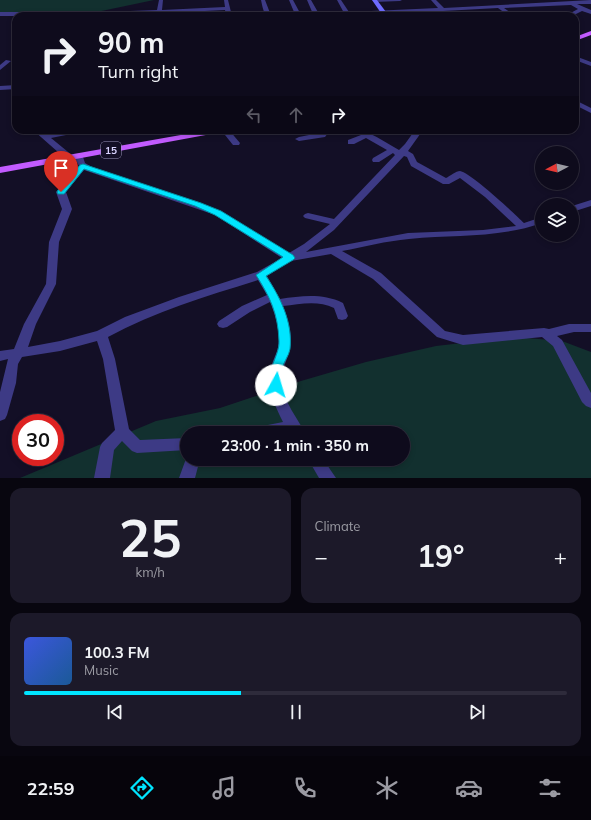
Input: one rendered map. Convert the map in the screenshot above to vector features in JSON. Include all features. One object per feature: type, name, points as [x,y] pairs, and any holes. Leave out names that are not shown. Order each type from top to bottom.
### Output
[{"type":"main road","points":[[579,38],[591,33]]},
{"type":"main road","name":"15","points":[[0,170],[77,160],[204,134]]},
{"type":"street","points":[[159,11],[161,0]]},
{"type":"street","points":[[203,0],[209,0]]},
{"type":"street","points":[[226,0],[228,12]]},
{"type":"street","points":[[263,0],[267,12]]},
{"type":"street","points":[[291,0],[297,12]]},
{"type":"street","points":[[309,0],[315,12]]},
{"type":"street","points":[[339,0],[347,12]]},
{"type":"street","points":[[374,1],[400,0]]},
{"type":"street","points":[[433,0],[443,10]]},
{"type":"street","points":[[481,0],[490,7]]},
{"type":"street","points":[[522,0],[530,5]]},
{"type":"street","points":[[374,1],[383,12]]},
{"type":"street","points":[[405,12],[591,2]]},
{"type":"street","points":[[573,3],[582,9],[591,12]]},
{"type":"street","points":[[500,7],[507,12]]},
{"type":"street","points":[[185,12],[228,8]]},
{"type":"street","points":[[464,8],[468,12]]},
{"type":"street","points":[[576,12],[582,9]]},
{"type":"street","points":[[135,12],[168,12]]},
{"type":"street","points":[[0,14],[12,14]]},
{"type":"street","points":[[579,60],[591,64]]},
{"type":"street","points":[[0,68],[8,61]]},
{"type":"street","points":[[1,88],[9,82]]},
{"type":"street","points":[[1,88],[12,87]]},
{"type":"street","points":[[579,104],[591,111]]},
{"type":"street","points":[[42,134],[77,160],[218,213],[290,258],[408,236],[483,233],[523,227],[535,223]]},
{"type":"street","points":[[45,137],[60,134]]},
{"type":"street","points":[[228,134],[236,143]]},
{"type":"street","points":[[299,140],[323,134]]},
{"type":"street","points":[[0,356],[60,346],[101,335],[129,320],[183,300],[261,275],[290,258],[320,237],[336,222],[415,134]]},
{"type":"street","points":[[351,142],[368,135],[398,152],[410,156],[414,164],[446,182],[460,174],[488,195],[523,227]]},
{"type":"street","points":[[376,160],[398,152]]},
{"type":"street","points":[[0,415],[9,383],[12,363],[22,347],[30,324],[51,284],[54,242],[67,209],[61,192],[77,160]]},
{"type":"street","points":[[579,207],[591,203]]},
{"type":"street","points":[[308,216],[336,222]]},
{"type":"street","points":[[332,250],[377,276],[441,334],[463,340],[544,332],[558,344],[587,398],[591,402]]},
{"type":"street","points":[[261,275],[280,308],[285,341],[284,352],[277,368],[276,385],[283,409],[293,426]]},
{"type":"street","points":[[223,324],[246,309],[276,299],[331,301],[339,306],[342,316]]},
{"type":"street","points":[[547,334],[558,330],[582,326],[591,328]]},
{"type":"street","points":[[101,335],[109,359],[122,432],[137,447],[180,444]]},
{"type":"street","points":[[102,478],[108,447],[122,432]]},
{"type":"street","points":[[187,478],[191,466]]},
{"type":"street","points":[[320,466],[328,478]]},
{"type":"green space","points":[[0,0],[154,0],[97,12],[0,12]]},
{"type":"green space","points":[[515,337],[562,341],[591,352],[591,478],[20,478],[49,466],[64,466],[64,460],[156,421],[220,408],[301,381],[366,362],[436,346]]},
{"type":"route","points":[[61,192],[83,166],[96,172],[198,205],[218,213],[290,258],[261,275],[280,308],[285,341],[284,352],[277,368],[275,378],[276,385]]}]
